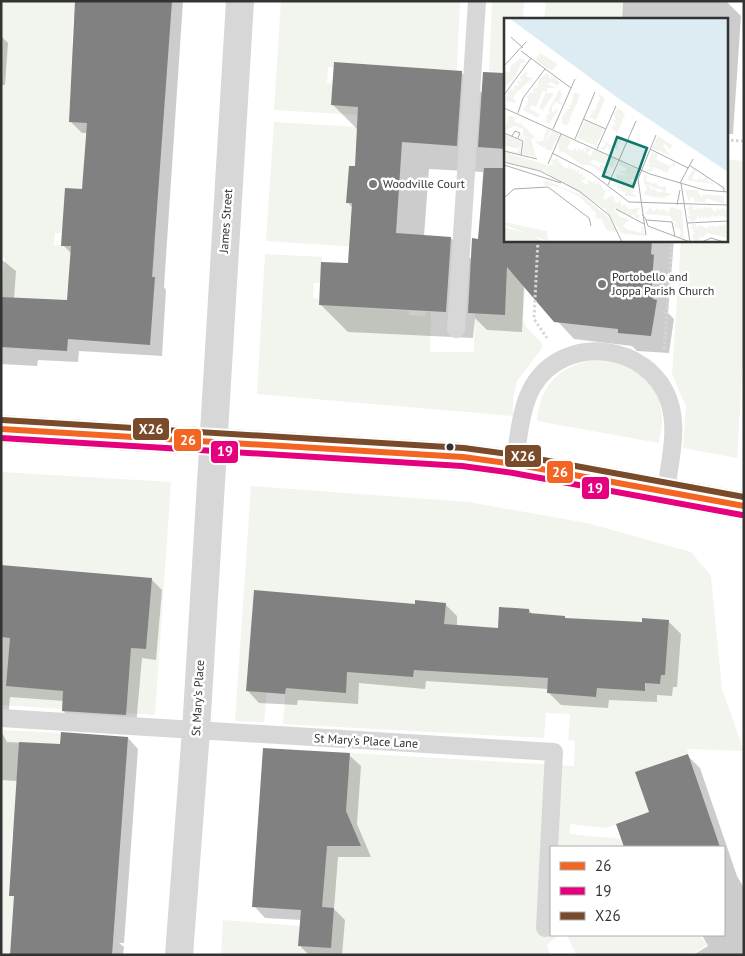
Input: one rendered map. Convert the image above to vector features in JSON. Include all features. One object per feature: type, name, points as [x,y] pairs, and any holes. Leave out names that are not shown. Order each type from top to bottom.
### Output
[{"type":"main road","points":[[1,429],[463,457],[514,464],[744,506]]},
{"type":"street","name":"James Street","points":[[212,441],[240,1]]},
{"type":"street","name":"St Mary's Place","points":[[179,955],[196,731],[212,441]]},
{"type":"lane","points":[[456,329],[477,1]]},
{"type":"lane","points":[[514,464],[528,396],[541,376],[560,360],[583,352],[607,351],[630,358],[650,371],[664,391],[672,413],[672,437],[666,492]]},
{"type":"lane","name":"St Mary's Place Lane","points":[[1,718],[554,752],[544,928]]},
{"type":"path","points":[[728,140],[744,141]]},
{"type":"path","points":[[538,241],[534,320],[556,349],[560,360]]},
{"type":"path","points":[[650,371],[663,364],[672,241]]},
{"type":"shaded area","points":[[1,1],[75,1],[75,4],[113,22],[73,19],[72,47],[81,47],[72,68],[69,122],[102,124],[85,146],[84,170],[94,241],[155,245],[153,277],[84,302],[1,297],[5,258],[1,257]],"holes":[[[55,233],[82,235],[81,247],[54,245]]]},
{"type":"shaded area","points":[[281,1],[460,1],[453,146],[447,70],[334,62],[334,67],[328,67],[327,83],[333,84],[360,107],[360,115],[274,110]]},
{"type":"shaded area","points":[[492,1],[524,1],[523,18],[504,18],[504,72],[489,71]]},
{"type":"shaded area","points":[[546,1],[622,1],[621,18],[544,18]]},
{"type":"shaded area","points":[[274,122],[357,127],[355,166],[349,166],[346,202],[352,203],[349,241],[357,247],[266,241]]},
{"type":"shaded area","points":[[728,159],[744,161],[744,342],[737,458],[683,448],[686,406],[672,374],[681,241],[728,241]]},
{"type":"shaded area","points":[[509,241],[528,241],[523,319],[527,328],[543,347],[517,381],[513,399],[513,416],[257,394],[265,254],[322,257],[320,283],[314,283],[313,298],[319,299],[319,305],[409,311],[409,315],[425,316],[426,312],[431,312],[430,352],[474,352],[475,313],[505,315]]},
{"type":"shaded area","points":[[592,360],[604,361],[628,368],[648,382],[660,403],[662,426],[659,443],[537,421],[542,398],[553,380],[569,368]]},
{"type":"shaded area","points":[[1,472],[171,482],[155,715],[1,705],[1,637],[10,638],[6,686],[127,696],[131,648],[146,649],[152,578],[3,565],[1,578]]},
{"type":"shaded area","points":[[251,486],[468,502],[587,523],[691,552],[711,576],[722,689],[744,751],[687,749],[688,754],[636,772],[649,813],[606,828],[570,824],[570,834],[621,839],[624,846],[550,846],[550,936],[557,936],[547,945],[550,955],[221,955],[223,920],[300,926],[298,946],[331,948],[334,908],[312,906],[325,766],[350,768],[351,753],[574,766],[575,741],[568,740],[570,714],[546,713],[544,738],[283,724],[286,687],[346,693],[347,672],[413,677],[414,669],[461,625],[444,624],[445,603],[416,600],[415,604],[407,604],[254,590],[246,691],[267,692],[264,722],[235,721]],"holes":[[[499,607],[529,609],[529,614],[565,616],[563,645],[641,623],[642,618],[669,621],[665,675],[661,675],[660,684],[646,683],[645,691],[613,689],[598,670],[596,697],[555,679],[494,675]]]},
{"type":"shaded area","points":[[1,730],[61,733],[60,749],[46,743],[19,742],[15,812],[122,818],[121,832],[54,828],[34,833],[12,832],[9,896],[30,897],[50,906],[116,909],[114,923],[54,919],[12,926],[10,955],[1,955]]},
{"type":"shaded area","points":[[567,936],[701,936],[707,945],[691,955],[576,955]]},
{"type":"building","points":[[75,1],[172,1],[152,277],[155,277],[150,345],[68,339],[67,351],[1,347],[1,297],[67,300],[71,246],[61,246],[65,188],[82,189],[87,123],[69,122]]},
{"type":"building","name":"Woodville Court","points":[[334,62],[462,71],[457,146],[402,142],[396,233],[451,237],[446,312],[319,305],[321,262],[348,263],[352,203],[346,203],[349,166],[355,166],[358,107],[331,105]]},
{"type":"building","points":[[483,72],[504,73],[504,149],[478,147]]},
{"type":"building","points":[[484,168],[504,168],[504,241],[652,241],[651,254],[654,255],[651,296],[657,300],[651,336],[618,333],[618,329],[554,322],[507,267],[505,315],[468,313],[472,238],[478,239]]},
{"type":"building","points":[[1,565],[152,578],[146,649],[131,648],[126,715],[62,711],[63,691],[6,686],[10,638],[1,637]]},
{"type":"building","points":[[254,590],[415,604],[415,600],[446,603],[444,624],[498,628],[499,607],[529,609],[529,613],[565,616],[565,618],[642,622],[642,618],[669,620],[665,675],[661,675],[660,684],[645,683],[645,691],[597,688],[596,697],[547,693],[548,678],[414,670],[413,677],[347,672],[346,693],[286,688],[285,694],[246,691]]},
{"type":"building","points":[[61,732],[128,737],[112,955],[10,955],[14,896],[9,896],[19,742],[60,744]]},
{"type":"building","points":[[263,748],[350,753],[346,811],[361,846],[327,846],[322,907],[334,908],[331,948],[298,946],[301,910],[252,907]]},
{"type":"building","points":[[688,754],[720,846],[624,846],[616,824],[649,812],[635,772]]},
{"type":"transit line","name":"X26","points":[[2,420],[464,448],[516,455],[744,497]]},
{"type":"transit line","name":"26","points":[[1,429],[463,457],[514,464],[744,506]]},
{"type":"transit line","name":"19","points":[[1,438],[462,466],[513,473],[742,515]]},
{"type":"place","name":"Woodville Court","points":[[373,184]]},
{"type":"place","name":"Portobello and Joppa Parish Church","points":[[602,284]]}]
